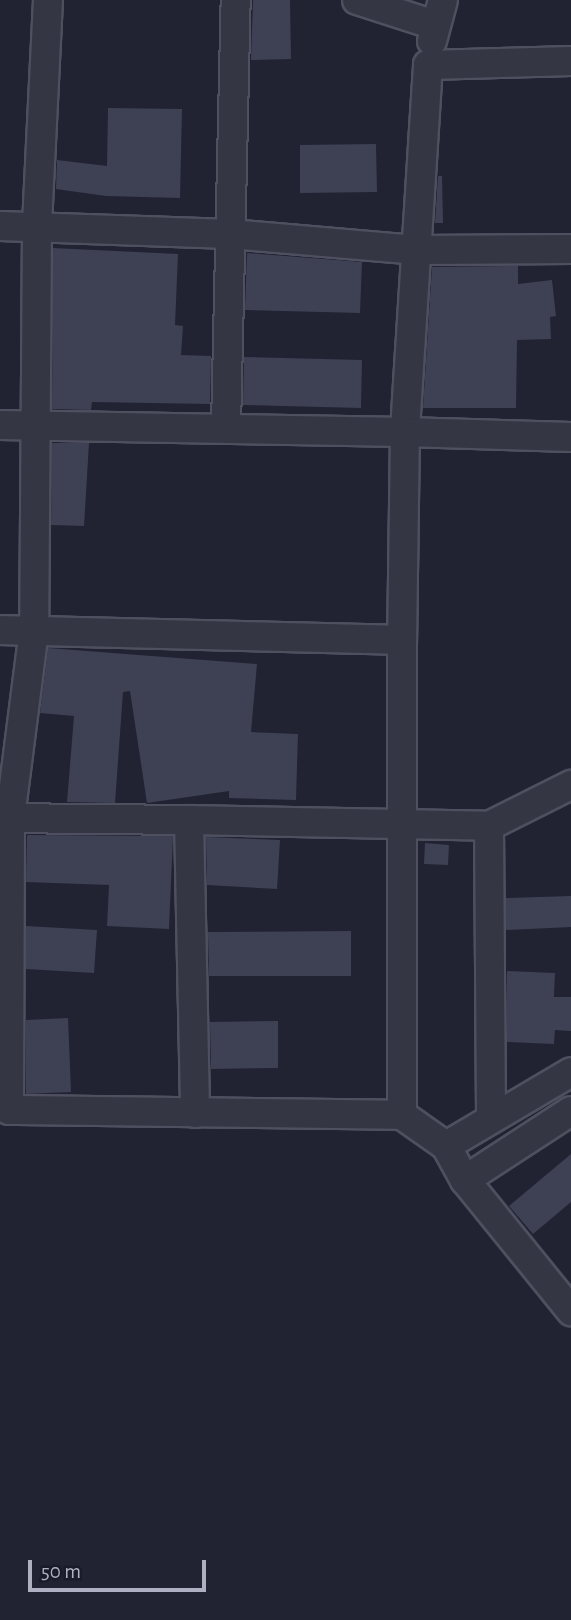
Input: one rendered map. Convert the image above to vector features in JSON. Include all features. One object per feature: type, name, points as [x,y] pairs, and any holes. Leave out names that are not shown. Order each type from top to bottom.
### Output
[{"type":"street","points":[[48,0],[37,227],[34,630],[5,818],[3,1003],[9,1110],[402,1115],[446,1146],[466,1180],[571,1311]]},
{"type":"street","points":[[226,427],[236,0]]},
{"type":"street","points":[[358,0],[439,13],[428,65],[405,432],[399,822],[402,1115]]},
{"type":"street","points":[[428,65],[571,61]]},
{"type":"street","points":[[0,226],[230,234],[418,250],[571,249]]},
{"type":"street","points":[[0,425],[226,427],[571,437]]},
{"type":"street","points":[[0,630],[402,640]]},
{"type":"street","points":[[5,818],[399,822],[489,826],[571,785]]},
{"type":"street","points":[[190,820],[195,1113]]},
{"type":"street","points":[[489,826],[491,1118]]},
{"type":"street","points":[[446,1146],[571,1072]]},
{"type":"street","points":[[466,1180],[571,1111]]},
{"type":"building","points":[[253,0],[290,0],[291,59],[251,60]]},
{"type":"building","points":[[108,108],[182,109],[180,198],[106,196],[56,189],[57,160],[107,166]]},
{"type":"building","points":[[376,144],[377,192],[300,193],[300,145]]},
{"type":"building","points":[[438,176],[442,176],[443,223],[435,223]]},
{"type":"building","points":[[53,248],[178,254],[175,325],[183,326],[181,355],[211,356],[210,404],[92,402],[91,410],[52,409]]},
{"type":"building","points":[[247,253],[362,262],[360,313],[245,310]]},
{"type":"building","points":[[518,266],[518,284],[552,280],[556,316],[550,317],[551,339],[517,340],[516,408],[423,408],[432,267]]},
{"type":"building","points":[[244,357],[362,360],[361,408],[243,405]]},
{"type":"building","points":[[52,443],[89,443],[84,526],[51,525]]},
{"type":"building","points":[[48,648],[257,664],[251,732],[298,734],[296,800],[229,798],[229,791],[147,803],[130,691],[123,692],[115,803],[67,802],[74,716],[40,713]]},
{"type":"building","points":[[27,835],[173,836],[169,929],[107,926],[109,885],[26,882]]},
{"type":"building","points":[[206,837],[280,840],[277,889],[207,885]]},
{"type":"building","points":[[425,843],[449,845],[448,865],[424,864]]},
{"type":"building","points":[[571,896],[571,927],[506,930],[506,898]]},
{"type":"building","points":[[26,926],[97,930],[94,973],[26,969]]},
{"type":"building","points":[[351,931],[351,976],[209,976],[208,932]]},
{"type":"building","points":[[507,971],[555,973],[554,997],[571,997],[571,1031],[555,1030],[554,1044],[507,1042]]},
{"type":"building","points":[[68,1018],[71,1092],[26,1094],[26,1020]]},
{"type":"building","points":[[278,1021],[278,1068],[211,1069],[210,1022]]},
{"type":"building","points":[[571,1154],[571,1202],[533,1234],[509,1206]]}]
